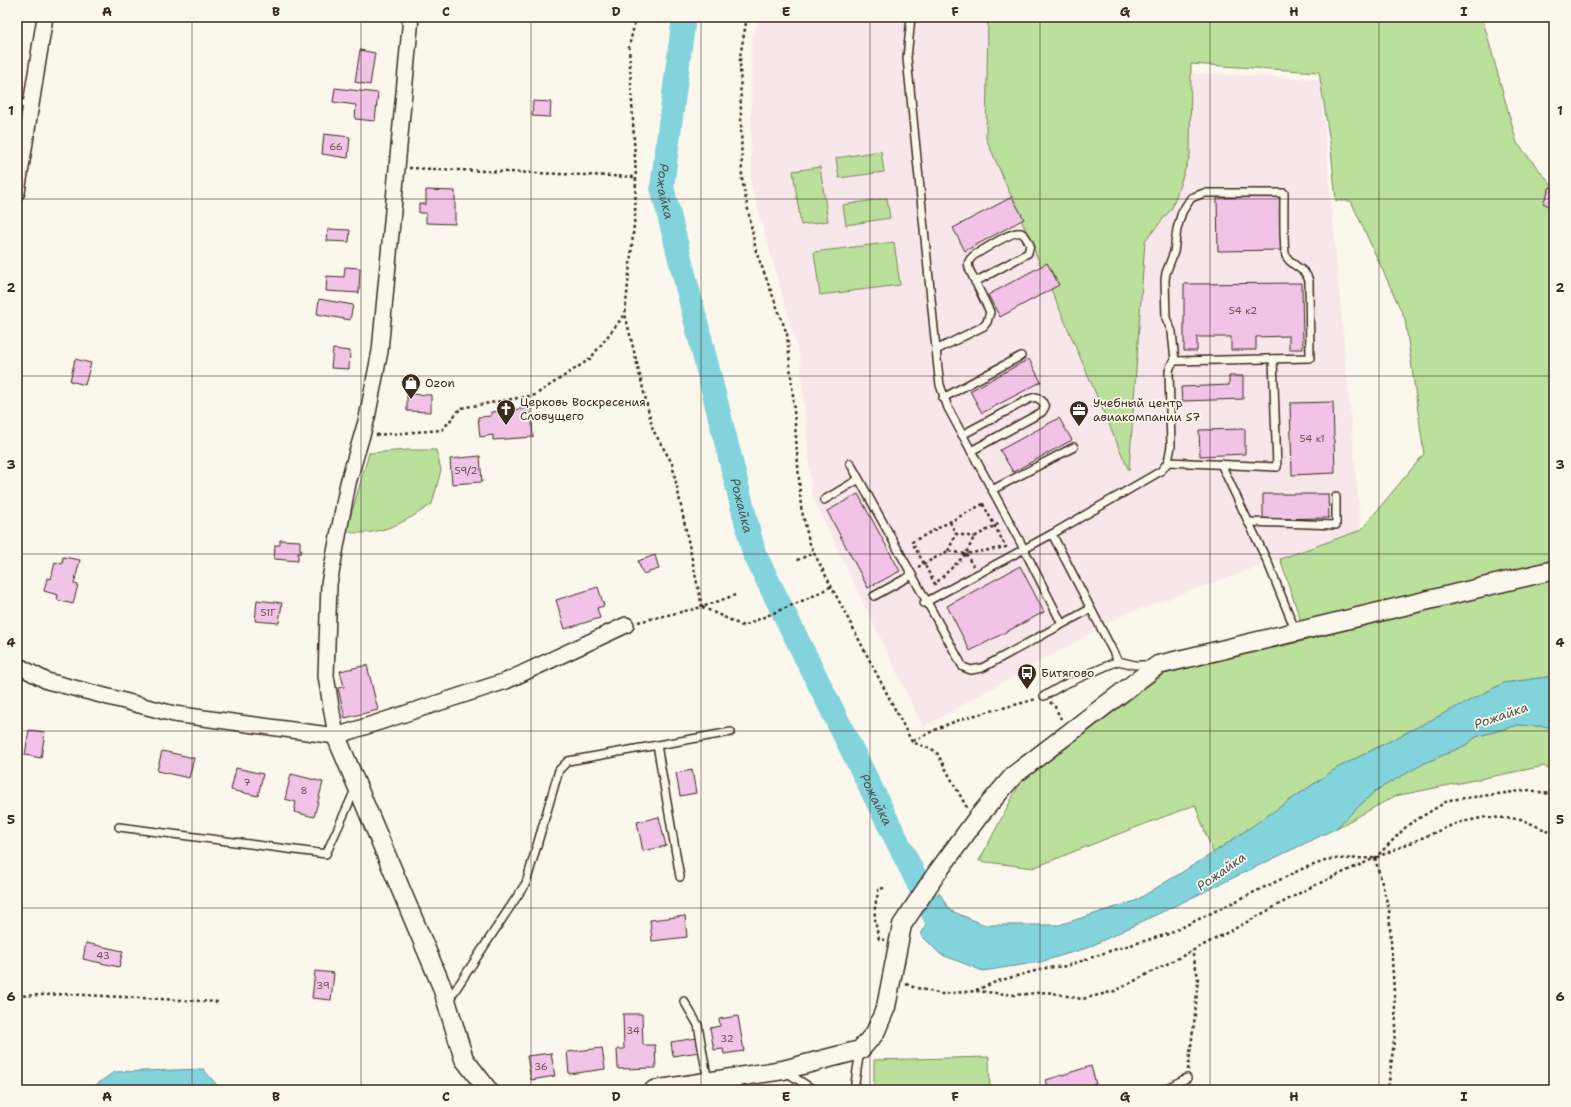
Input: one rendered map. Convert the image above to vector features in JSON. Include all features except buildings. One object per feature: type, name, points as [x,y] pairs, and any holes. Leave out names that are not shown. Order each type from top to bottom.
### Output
[{"type":"street","points":[[17,192],[24,104],[45,17]]},
{"type":"street","points":[[411,17],[380,351],[366,418],[348,483],[329,584],[326,676],[336,736],[442,987],[464,1059],[488,1090]]},
{"type":"street","points":[[654,1090],[783,1070],[860,1050],[875,1033],[886,1007],[902,925],[936,874],[978,817],[1014,775],[1158,665],[1554,570]]},
{"type":"street","points":[[17,665],[47,681],[174,714],[336,736],[506,681],[626,625]]},
{"type":"lane","points":[[911,17],[907,58],[936,350],[943,398],[1024,549],[1062,624]]},
{"type":"lane","points":[[926,602],[1052,534],[1162,471],[1168,462],[1171,446],[1169,371],[1171,365],[1175,361],[1310,358],[1309,281],[1305,272],[1291,262],[1285,252],[1284,193],[1204,193],[1191,198],[1182,212],[1177,229],[1174,252],[1165,280],[1166,318],[1172,332],[1175,361]]},
{"type":"lane","points":[[936,350],[984,326],[987,322],[990,312],[975,282],[968,267],[968,263],[973,256],[1015,233],[1019,232],[1026,236],[1030,245],[1028,253],[975,282]]},
{"type":"lane","points":[[943,398],[1022,356]]},
{"type":"lane","points":[[1168,462],[1277,466],[1273,359]]},
{"type":"lane","points":[[962,435],[1029,399],[1036,397],[1042,400],[1045,407],[1042,412],[971,451]]},
{"type":"lane","points":[[992,490],[1074,447]]},
{"type":"lane","points":[[850,463],[963,667],[971,670],[982,668],[1090,609]]},
{"type":"lane","points":[[1221,464],[1268,563],[1296,632]]},
{"type":"lane","points":[[824,500],[859,479]]},
{"type":"lane","points":[[1248,522],[1336,525],[1336,498]]},
{"type":"lane","points":[[1052,534],[1118,661]]},
{"type":"lane","points":[[874,596],[911,573]]},
{"type":"lane","points":[[1044,696],[1118,661],[1135,665],[1158,665]]},
{"type":"lane","points":[[447,1003],[526,883],[559,770],[568,761],[730,732]]},
{"type":"lane","points":[[657,745],[680,878]]},
{"type":"lane","points":[[119,827],[326,854],[357,786]]},
{"type":"lane","points":[[684,1001],[698,1025],[708,1082]]},
{"type":"lane","points":[[854,1090],[860,1050]]},
{"type":"lane","points":[[783,1070],[814,1090]]},
{"type":"lane","points":[[1163,1090],[1186,1078]]},
{"type":"path","points":[[636,17],[629,47],[636,177],[635,215],[625,314],[653,430],[672,463],[702,607]]},
{"type":"path","points":[[747,17],[740,57],[742,179],[756,251],[787,334],[801,507],[809,541],[814,554],[912,742],[936,751],[967,807],[978,817]]},
{"type":"path","points":[[397,167],[636,177]]},
{"type":"path","points":[[361,437],[442,430],[461,408],[536,395],[590,358],[625,314]]},
{"type":"path","points":[[948,551],[966,554],[1006,546],[983,504],[912,542],[935,584],[966,554],[974,537]]},
{"type":"path","points":[[956,534],[974,537],[1008,520]]},
{"type":"path","points":[[950,522],[956,534]]},
{"type":"path","points":[[911,573],[948,551],[956,534]]},
{"type":"path","points":[[797,560],[814,554]]},
{"type":"path","points":[[966,554],[978,574]]},
{"type":"path","points":[[702,607],[743,626],[811,597],[832,586]]},
{"type":"path","points":[[626,625],[702,607],[735,595]]},
{"type":"path","points":[[912,742],[946,725],[1044,696],[1055,707],[1061,717],[1063,738]]},
{"type":"path","points":[[976,991],[998,981],[1046,968],[1068,966],[1110,951],[1168,934],[1295,872],[1331,859],[1376,858],[1408,825],[1450,800],[1530,790],[1554,795]]},
{"type":"path","points":[[892,978],[914,987],[942,994],[976,991],[1016,995],[1047,992],[1082,999],[1115,991],[1309,888],[1457,823],[1486,817],[1521,819],[1554,834]]},
{"type":"path","points":[[1376,858],[1388,910],[1396,1025],[1388,1090]]},
{"type":"path","points":[[884,888],[878,890],[879,894],[876,900],[874,919],[879,939],[898,944]]},
{"type":"path","points":[[1186,1078],[1195,1015],[1198,977],[1192,951]]},
{"type":"path","points":[[17,996],[65,994],[219,1002]]},
{"type":"shaded area","name":"Учебный центр авиакомпании S7","points":[[759,17],[994,17],[994,64],[1320,79],[1361,530],[1123,615],[923,727],[812,496],[800,358],[751,185],[751,44]]},
{"type":"green space","points":[[988,17],[1482,17],[1517,143],[1554,188],[1554,676],[1504,683],[1337,768],[1213,853],[1195,805],[1033,868],[979,861],[1020,783],[1164,674],[1307,640],[1280,559],[1361,530],[1424,454],[1405,319],[1351,201],[1336,201],[1331,149],[1319,72],[1191,64],[1190,155],[1172,208],[1145,241],[1129,471],[986,138]]},
{"type":"green space","points":[[881,151],[884,172],[839,178],[836,158]]},
{"type":"green space","points":[[820,167],[828,221],[801,225],[793,171]]},
{"type":"green space","points":[[887,198],[890,218],[846,225],[843,205]]},
{"type":"green space","points":[[894,242],[900,285],[820,295],[814,252]]},
{"type":"green space","points":[[408,450],[436,450],[441,470],[432,504],[412,517],[392,527],[370,532],[346,532],[369,453]]},
{"type":"green space","points":[[1518,725],[1554,727],[1554,774],[1544,766],[1395,796],[1335,829],[1375,791],[1425,763],[1466,745],[1476,737]]},
{"type":"green space","points":[[989,1057],[990,1090],[874,1090],[874,1060]]},
{"type":"water","points":[[1554,676],[1554,727],[1518,725],[1476,737],[1466,745],[1425,763],[1375,791],[1335,829],[1087,948],[1040,962],[983,971],[940,954],[921,935],[939,892],[949,910],[985,925],[1059,925],[1135,901],[1213,853],[1337,768],[1504,683]]},
{"type":"water","points":[[203,1069],[221,1090],[89,1090],[114,1072]]},
{"type":"waterway","name":"Рожайка","points":[[684,17],[662,187],[754,553],[939,925],[954,931]]},
{"type":"place","name":"Ozon","points":[[411,400]]},
{"type":"place","name":"Церковь Воскресения Словущего","points":[[506,426]]},
{"type":"place","name":"Учебный центр авиакомпании S7","points":[[1079,427]]},
{"type":"place","name":"Битягово","points":[[1027,690]]}]
